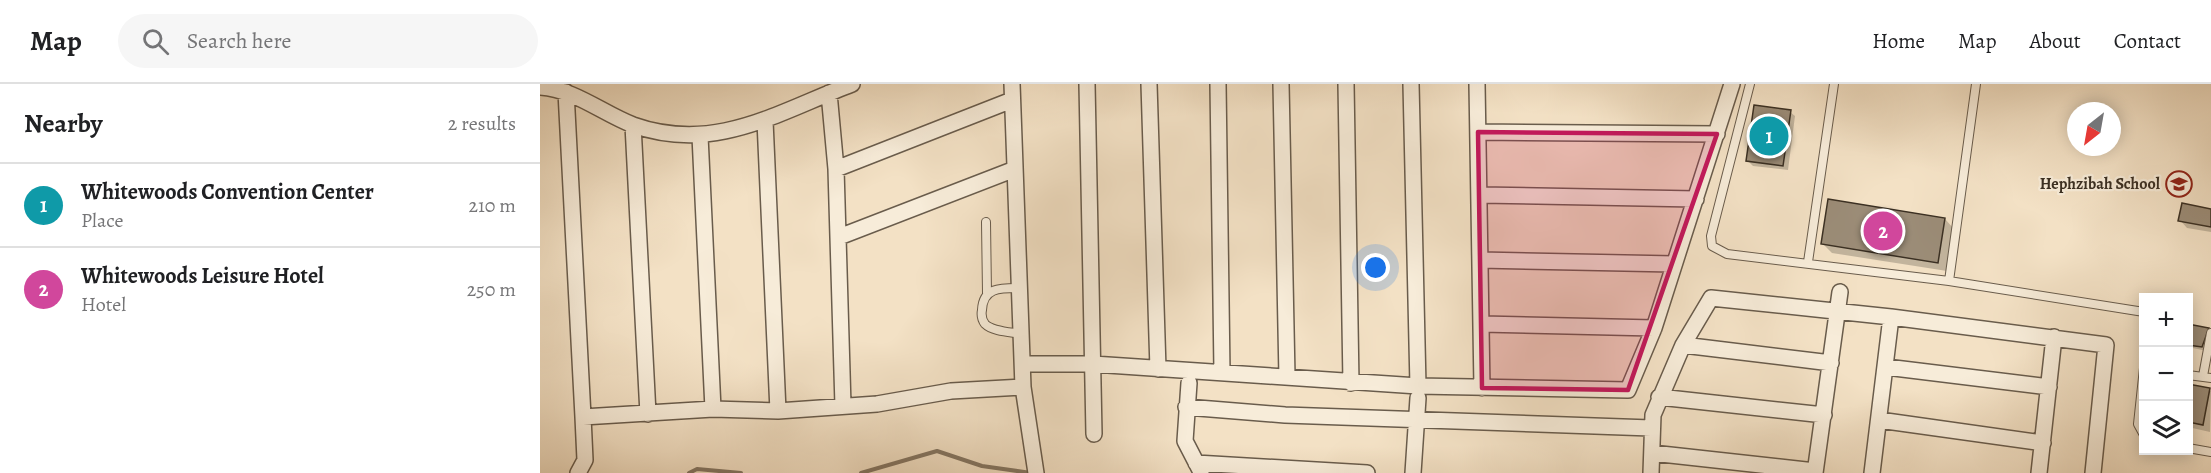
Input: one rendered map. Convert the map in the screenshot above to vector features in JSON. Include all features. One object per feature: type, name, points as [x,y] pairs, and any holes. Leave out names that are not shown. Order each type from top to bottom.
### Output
[{"type":"street","points":[[540,87],[566,92],[633,125],[667,134],[700,136],[739,130],[852,84]]},
{"type":"street","points":[[1012,84],[1023,387],[1036,473]]},
{"type":"street","points":[[1088,84],[1094,434]]},
{"type":"street","points":[[1149,84],[1158,369]]},
{"type":"street","points":[[1218,84],[1222,372]]},
{"type":"street","points":[[1281,84],[1287,377]]},
{"type":"street","points":[[1346,84],[1351,383]]},
{"type":"street","points":[[1411,84],[1418,392],[1413,473]]},
{"type":"street","points":[[1477,84],[1482,388]]},
{"type":"street","points":[[1023,364],[1093,364],[1222,372],[1351,383],[1418,392],[1482,388],[1628,390],[1654,328],[1732,84]]},
{"type":"street","points":[[566,92],[585,460],[578,473]]},
{"type":"street","points":[[829,93],[836,169],[843,406]]},
{"type":"street","points":[[836,169],[1012,100]]},
{"type":"street","points":[[765,121],[778,411]]},
{"type":"street","points":[[633,125],[648,414]]},
{"type":"street","points":[[1478,132],[1717,134]]},
{"type":"street","points":[[700,136],[713,409]]},
{"type":"street","points":[[839,237],[1015,169]]},
{"type":"street","points":[[1480,195],[1696,199]]},
{"type":"street","points":[[1480,260],[1674,264]]},
{"type":"street","points":[[1652,453],[1815,472],[1840,292]]},
{"type":"street","points":[[1651,473],[1651,428],[1659,397],[1683,345],[1711,298],[1892,316],[2106,345],[2093,473]]},
{"type":"street","points":[[1872,473],[1892,316]]},
{"type":"street","points":[[1482,324],[1654,328]]},
{"type":"street","points":[[2039,473],[2054,337]]},
{"type":"street","points":[[1683,345],[1831,363]]},
{"type":"street","points":[[1886,367],[2049,387]]},
{"type":"street","points":[[1189,383],[1185,441],[1199,468],[1367,473]]},
{"type":"street","points":[[583,417],[713,409],[778,411],[877,404],[951,391],[1023,387]]},
{"type":"street","points":[[1659,397],[1824,415]]},
{"type":"street","points":[[1186,407],[1285,415],[1417,421],[1651,428]]},
{"type":"street","points":[[1879,420],[2043,443]]},
{"type":"lane","points":[[1750,84],[1711,236],[1712,246],[1726,254],[1808,262],[1948,281],[2139,311]]},
{"type":"lane","points":[[1808,262],[1834,84]]},
{"type":"lane","points":[[1948,281],[1976,84]]},
{"type":"lane","points":[[986,222],[987,293],[982,300],[981,316],[984,324],[991,328],[1022,334]]},
{"type":"lane","points":[[987,293],[1005,288],[1021,288]]},
{"type":"lane","points":[[2207,377],[2211,333]]},
{"type":"lane","points":[[2193,449],[2211,452]]},
{"type":"highlighted area","points":[[1478,132],[1717,134],[1628,390],[1482,388]]},
{"type":"building","points":[[1754,105],[1791,110],[1783,166],[1746,161]]},
{"type":"building","points":[[1828,199],[1945,218],[1938,263],[1821,244]]},
{"type":"building","points":[[2182,203],[2211,209],[2211,227],[2178,221]]},
{"type":"building","points":[[2193,325],[2209,328],[2202,347],[2193,346]]},
{"type":"building","points":[[2193,385],[2210,388],[2203,425],[2193,423]]},
{"type":"waterway","points":[[861,473],[937,451],[982,466],[1031,473]]},
{"type":"waterway","points":[[689,473],[697,469],[741,473]]},
{"type":"place","name":"Whitewoods Convention Center","points":[[1769,136]]},
{"type":"place","name":"Hephzibah School","points":[[2179,184]]},
{"type":"place","name":"Whitewoods Leisure Hotel","points":[[1883,231]]}]
